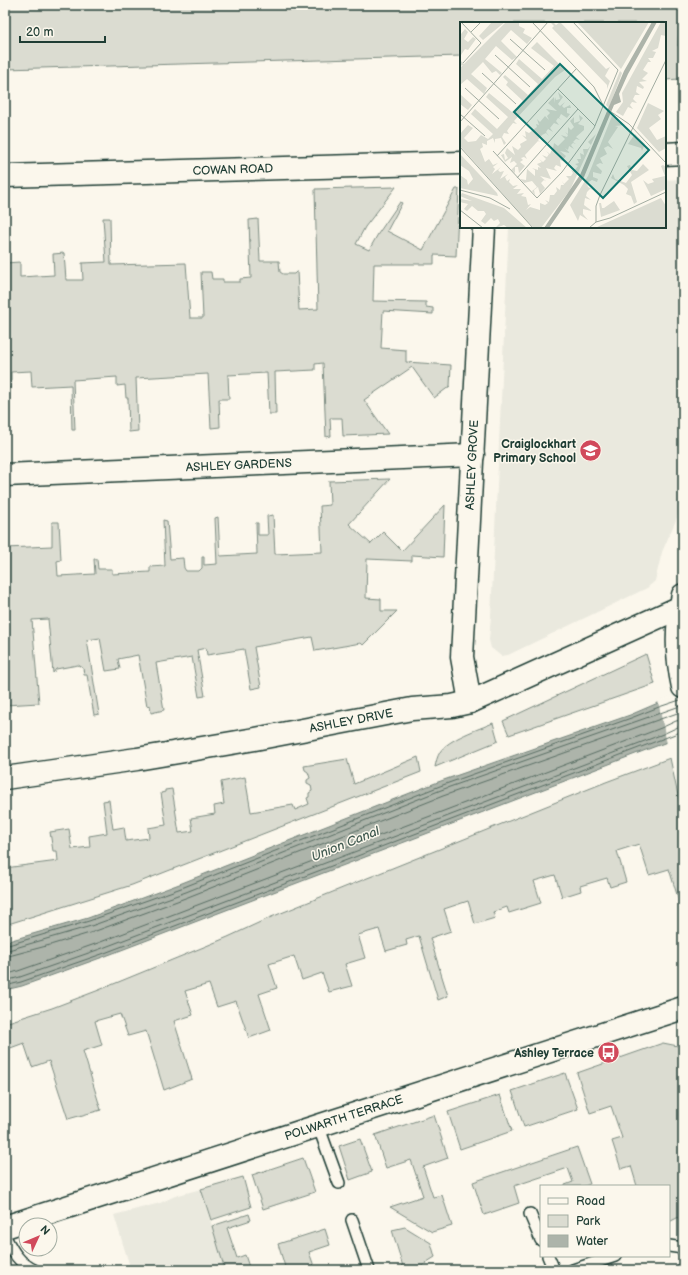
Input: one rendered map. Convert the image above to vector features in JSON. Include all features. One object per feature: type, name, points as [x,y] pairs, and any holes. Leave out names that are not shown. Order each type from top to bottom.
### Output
[{"type":"street","points":[[666,154],[683,153]]},
{"type":"street","name":"COWAN ROAD","points":[[5,176],[460,163]]},
{"type":"street","name":"ASHLEY GROVE","points":[[470,702],[462,657],[484,228]]},
{"type":"street","name":"ASHLEY GARDENS","points":[[5,474],[473,456]]},
{"type":"street","points":[[682,603],[678,630],[678,654],[682,683]]},
{"type":"street","name":"ASHLEY DRIVE","points":[[5,778],[137,759],[412,710],[452,706],[470,702],[682,603]]},
{"type":"street","name":"POLWARTH TERRACE","points":[[5,1227],[683,1008]]},
{"type":"lane","points":[[318,1125],[339,1183]]},
{"type":"lane","points":[[530,1214],[540,1238]]},
{"type":"lane","points":[[352,1220],[369,1270]]},
{"type":"lane","points":[[5,1237],[14,1255],[21,1262],[34,1270]]},
{"type":"lane","points":[[670,1246],[683,1248]]},
{"type":"lane","points":[[548,1257],[554,1270]]},
{"type":"lane","points":[[573,1270],[612,1257]]},
{"type":"shaded area","name":"Craiglockhart Primary School","points":[[683,179],[683,504],[662,552],[655,581],[647,588],[508,655],[501,656],[491,648],[489,640],[509,228],[666,228],[666,180]]},
{"type":"shaded area","points":[[201,1189],[225,1270],[131,1270],[114,1215],[160,1203],[175,1196]]},
{"type":"green space","points":[[5,5],[683,5],[683,24],[679,24],[678,46],[683,47],[683,75],[680,79],[666,80],[666,22],[460,22],[460,56],[5,69]]},
{"type":"green space","points":[[396,187],[365,227],[356,244],[369,250],[400,202],[402,203],[387,231],[423,250],[456,189],[459,189],[456,256],[434,255],[434,264],[374,264],[373,301],[426,302],[426,307],[433,308],[433,314],[383,311],[381,348],[406,350],[406,362],[451,365],[450,386],[434,398],[412,367],[364,400],[388,434],[343,436],[342,418],[330,418],[331,436],[326,437],[323,363],[315,364],[315,370],[275,372],[276,414],[269,414],[267,373],[228,375],[229,399],[219,399],[220,427],[211,428],[208,374],[136,378],[138,431],[129,432],[128,398],[126,398],[125,385],[117,386],[117,377],[73,380],[75,430],[72,430],[71,385],[32,387],[31,371],[11,372],[11,388],[5,388],[5,263],[20,262],[20,277],[54,275],[53,254],[64,253],[66,280],[83,280],[82,263],[106,262],[103,218],[110,218],[111,265],[186,263],[190,318],[203,318],[201,272],[211,272],[212,279],[223,279],[223,282],[240,282],[240,279],[251,278],[249,220],[258,219],[260,261],[279,261],[280,272],[283,274],[294,274],[297,271],[299,310],[318,309],[315,189]]},
{"type":"green space","points":[[390,479],[349,524],[371,544],[383,532],[402,551],[445,505],[443,557],[412,555],[412,561],[367,559],[366,598],[381,599],[381,611],[397,611],[363,645],[361,643],[315,651],[312,637],[254,647],[261,687],[251,689],[244,649],[207,655],[206,648],[197,650],[205,696],[199,697],[192,657],[156,663],[164,710],[151,713],[150,705],[147,706],[138,655],[118,659],[120,669],[106,671],[100,638],[87,640],[99,714],[94,715],[87,675],[84,675],[83,668],[78,665],[56,669],[53,673],[48,619],[32,620],[39,703],[5,705],[5,548],[52,546],[52,522],[59,522],[61,560],[57,561],[58,576],[95,574],[94,559],[97,559],[98,569],[112,569],[112,574],[150,572],[150,567],[165,566],[163,520],[167,521],[170,559],[183,558],[184,568],[186,571],[199,571],[202,568],[202,557],[204,557],[204,565],[217,564],[215,518],[218,517],[220,556],[257,554],[256,523],[258,523],[258,535],[268,535],[267,516],[273,515],[275,554],[322,552],[320,506],[330,505],[329,481]]},
{"type":"green space","points":[[646,654],[655,684],[509,735],[503,721]]},
{"type":"green space","points":[[493,723],[498,741],[435,767],[437,758],[444,747],[464,735]]},
{"type":"green space","points":[[418,757],[421,772],[132,885],[5,925],[5,868],[58,861],[57,851],[53,851],[50,832],[69,829],[72,849],[90,847],[89,836],[107,833],[103,801],[109,800],[113,829],[124,827],[126,841],[149,838],[148,828],[166,825],[161,793],[165,792],[165,790],[172,789],[179,833],[193,831],[191,818],[215,814],[214,806],[224,804],[221,782],[245,777],[251,812],[293,805],[295,810],[309,804],[307,798],[309,797],[309,793],[312,791],[311,785],[307,783],[307,780],[310,778],[304,766],[347,759],[354,784]]},
{"type":"green space","points":[[670,758],[683,819],[683,914],[669,869],[649,875],[639,844],[617,851],[626,882],[610,887],[607,878],[580,886],[581,891],[562,897],[555,875],[534,881],[541,903],[509,913],[507,907],[493,912],[495,918],[475,924],[468,901],[444,909],[451,931],[430,938],[448,996],[438,1000],[419,936],[406,940],[407,945],[386,951],[379,929],[358,935],[365,958],[345,964],[352,986],[329,992],[322,973],[302,980],[294,956],[269,964],[277,988],[259,994],[271,1030],[249,1038],[236,1001],[217,1007],[209,984],[185,991],[193,1015],[174,1021],[192,1079],[164,1090],[146,1031],[128,1036],[120,1014],[95,1021],[102,1045],[83,1051],[101,1110],[68,1119],[49,1061],[32,1067],[24,1043],[5,1050],[5,1023],[52,1008],[99,990],[355,883],[606,782]]},
{"type":"green space","points":[[663,1043],[683,1047],[683,1215],[670,1222],[670,1185],[637,1185],[631,1166],[621,1169],[612,1141],[622,1138],[611,1106],[590,1113],[577,1073]]},
{"type":"green space","points":[[565,1073],[578,1109],[524,1127],[512,1091]]},
{"type":"green space","points":[[500,1095],[512,1131],[460,1149],[448,1112]]},
{"type":"green space","points":[[434,1115],[448,1158],[423,1167],[433,1197],[442,1195],[452,1226],[432,1232],[390,1207],[423,1196],[411,1160],[386,1168],[375,1135]]},
{"type":"green space","points":[[360,1139],[372,1172],[350,1180],[339,1146]]},
{"type":"green space","points":[[577,1147],[590,1184],[565,1185],[573,1182],[568,1168],[514,1186],[519,1203],[484,1215],[473,1182]]},
{"type":"green space","points":[[303,1158],[315,1192],[263,1209],[252,1175]]},
{"type":"green space","points":[[243,1177],[251,1207],[211,1220],[201,1189]]},
{"type":"green space","points":[[249,1214],[251,1220],[227,1228],[237,1258],[245,1255],[250,1270],[225,1270],[212,1226]]},
{"type":"green space","points":[[405,1227],[431,1243],[435,1257],[418,1270],[404,1270],[392,1230]]},
{"type":"green space","points":[[325,1229],[330,1245],[309,1252],[315,1269],[286,1270],[278,1244]]},
{"type":"water","name":"Union Canal","points":[[683,695],[667,742],[103,957],[22,986],[5,990],[5,942],[88,918],[182,883],[438,782]]},
{"type":"pier","points":[[683,693],[683,737],[667,744],[658,701]]},
{"type":"place","name":"Craiglockhart Primary School","points":[[591,451]]},
{"type":"place","name":"Ashley Terrace","points":[[609,1053]]}]
